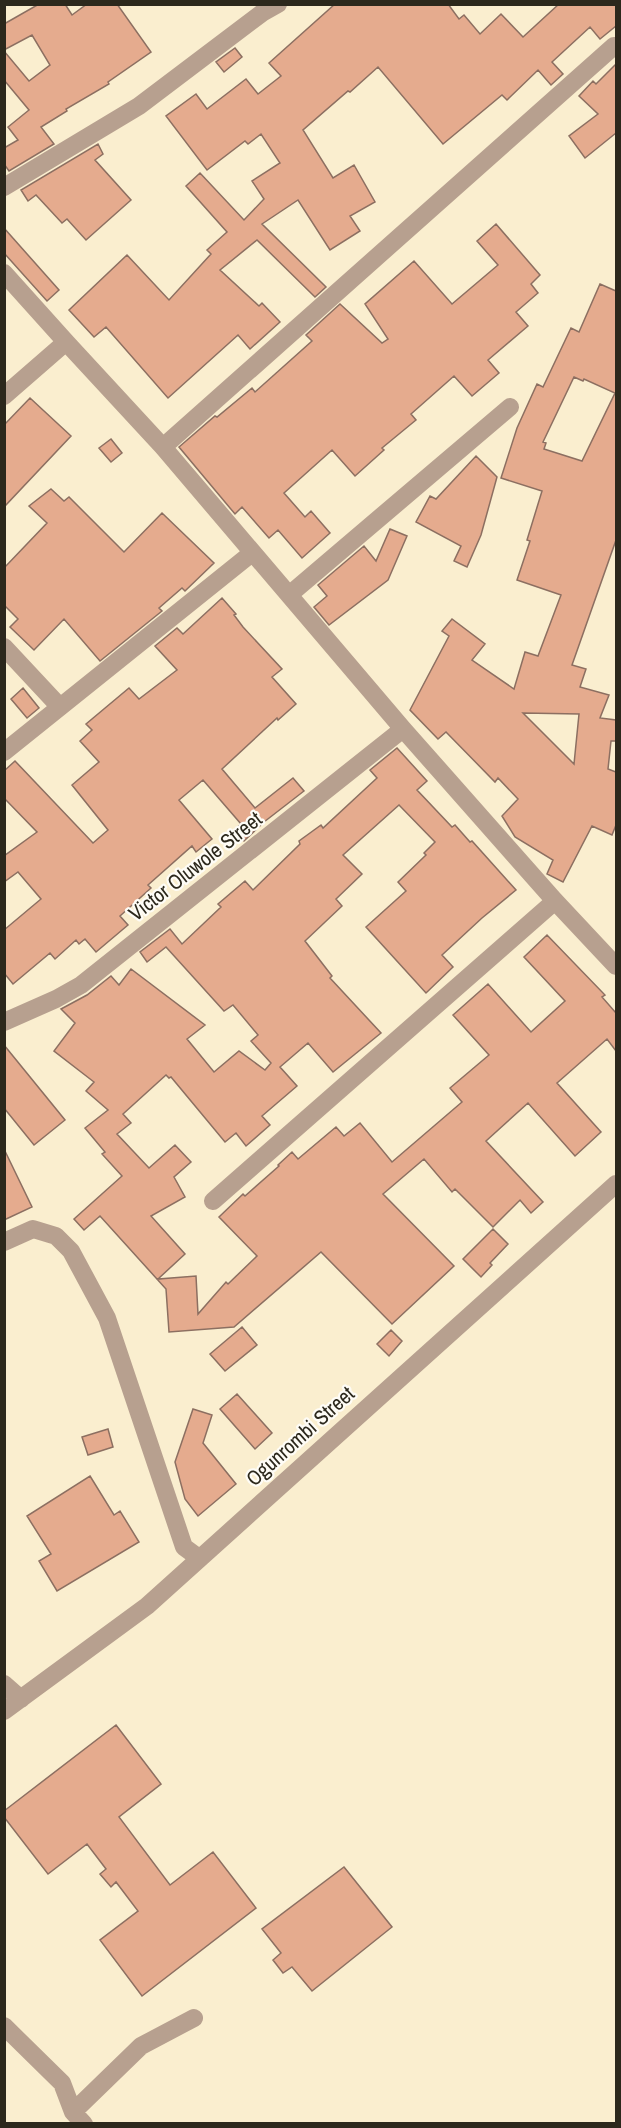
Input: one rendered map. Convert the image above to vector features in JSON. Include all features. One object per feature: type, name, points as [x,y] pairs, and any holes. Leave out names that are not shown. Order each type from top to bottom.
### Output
[{"type":"street","points":[[4,187],[139,106],[278,4]]},
{"type":"street","points":[[163,447],[614,46]]},
{"type":"street","points":[[4,273],[163,447],[404,729],[555,901],[616,966]]},
{"type":"street","points":[[4,396],[66,342]]},
{"type":"street","points":[[289,595],[510,407]]},
{"type":"street","points":[[4,752],[252,553]]},
{"type":"street","points":[[4,647],[60,707]]},
{"type":"street","name":"Victor Oluwole Street","points":[[4,1022],[81,985],[404,729]]},
{"type":"street","points":[[213,1201],[555,901]]},
{"type":"street","name":"Ogunrombi Street","points":[[4,1711],[147,1606],[616,1184]]},
{"type":"street","points":[[4,1242],[33,1229],[57,1236],[71,1251],[107,1318],[184,1547],[199,1558]]},
{"type":"street","points":[[4,1684],[21,1699]]},
{"type":"street","points":[[4,2026],[62,2083],[79,2118],[141,2046],[194,2018]]},
{"type":"building","points":[[39,4],[65,4],[72,15],[87,4],[117,4],[151,52],[108,82],[109,84],[66,109],[67,111],[41,127],[54,144],[9,171],[4,164],[4,148],[18,140],[8,127],[29,110],[4,80],[4,51],[29,81],[50,65],[32,35],[4,50],[4,24]]},
{"type":"building","points":[[335,4],[448,4],[459,19],[464,15],[480,34],[501,14],[523,37],[559,4],[616,4],[616,26],[600,39],[590,27],[552,62],[563,74],[551,85],[538,70],[507,100],[502,95],[443,144],[378,67],[350,92],[348,91],[303,130],[333,178],[354,165],[375,202],[350,216],[360,231],[330,250],[298,200],[262,224],[326,287],[315,297],[257,240],[220,270],[259,306],[262,303],[280,322],[250,349],[238,335],[168,398],[106,327],[94,337],[69,310],[127,255],[169,300],[211,254],[207,250],[227,232],[186,186],[200,173],[244,220],[264,199],[252,181],[280,163],[261,134],[248,144],[245,141],[207,170],[166,116],[196,94],[207,109],[246,79],[258,94],[281,76],[269,63]]},
{"type":"building","points":[[235,48],[242,57],[224,72],[216,62]]},
{"type":"building","points":[[616,64],[616,133],[585,158],[569,136],[598,114],[579,96],[593,81],[596,84]]},
{"type":"building","points":[[98,144],[103,154],[95,160],[131,200],[86,240],[67,219],[62,223],[36,195],[28,201],[21,190]]},
{"type":"building","points":[[496,224],[540,275],[531,284],[538,293],[516,312],[528,326],[488,360],[499,373],[472,396],[454,376],[411,414],[416,420],[382,448],[384,450],[355,476],[332,450],[284,493],[305,517],[311,511],[330,533],[302,558],[278,530],[269,538],[242,507],[235,514],[179,447],[252,388],[255,392],[312,341],[306,335],[340,304],[382,343],[388,339],[365,304],[414,261],[452,304],[498,265],[477,241]]},
{"type":"building","points":[[4,228],[59,290],[47,301],[4,253]]},
{"type":"building","points":[[600,284],[616,291],[616,540],[572,665],[586,669],[580,687],[609,695],[600,718],[616,720],[616,741],[611,741],[608,769],[616,772],[616,825],[612,835],[592,826],[563,882],[547,874],[553,860],[515,837],[502,816],[518,799],[498,778],[495,782],[446,732],[438,739],[410,710],[449,636],[442,631],[452,619],[485,644],[472,660],[514,689],[525,652],[538,656],[561,595],[517,580],[530,541],[527,540],[542,491],[501,478],[517,428],[537,384],[543,387],[571,328],[579,332]],"holes":[[[574,377],[615,393],[582,461],[544,449],[546,443],[543,442]],[[523,713],[579,714],[574,764]]]},
{"type":"building","points":[[30,398],[71,436],[4,507],[4,425]]},
{"type":"building","points":[[111,439],[122,453],[111,462],[99,448]]},
{"type":"building","points":[[476,456],[497,477],[481,535],[467,567],[454,561],[461,546],[416,522],[430,496],[436,499]]},
{"type":"building","points":[[51,489],[64,501],[69,497],[124,552],[162,513],[214,563],[185,591],[182,588],[159,608],[162,611],[100,661],[64,619],[34,650],[10,627],[18,619],[4,605],[4,568],[47,523],[29,506]]},
{"type":"building","points":[[390,529],[407,536],[388,580],[329,625],[314,607],[327,596],[318,585],[364,546],[376,561]]},
{"type":"building","points":[[222,598],[236,614],[234,615],[243,627],[282,669],[272,677],[296,704],[278,720],[277,718],[222,769],[255,808],[293,778],[304,791],[244,841],[234,830],[241,824],[203,780],[179,800],[212,839],[196,852],[192,846],[148,885],[151,888],[120,916],[128,925],[96,952],[85,939],[79,944],[76,940],[55,959],[50,953],[13,984],[4,973],[4,930],[41,899],[18,872],[4,882],[4,856],[37,832],[4,798],[4,771],[15,761],[93,843],[108,830],[72,785],[99,762],[80,741],[92,730],[86,724],[129,688],[139,699],[177,670],[155,646],[177,628],[183,634]]},
{"type":"building","points":[[23,688],[39,708],[27,718],[11,699]]},
{"type":"building","points":[[397,748],[427,781],[417,790],[452,827],[455,825],[470,842],[472,841],[516,890],[442,955],[453,967],[426,993],[366,927],[406,891],[398,882],[426,855],[424,853],[435,842],[399,805],[343,855],[362,874],[336,899],[342,906],[305,941],[332,976],[330,978],[381,1033],[333,1072],[308,1043],[280,1067],[297,1086],[262,1116],[270,1125],[246,1146],[236,1133],[225,1142],[171,1077],[166,1075],[123,1114],[131,1123],[117,1134],[149,1168],[175,1145],[191,1162],[174,1177],[185,1197],[151,1216],[185,1254],[158,1279],[196,1276],[198,1314],[226,1282],[228,1284],[257,1256],[219,1217],[243,1194],[245,1196],[279,1166],[292,1152],[298,1159],[336,1127],[344,1136],[360,1123],[392,1162],[462,1102],[450,1088],[489,1055],[453,1015],[488,984],[531,1032],[565,1001],[524,957],[547,935],[605,995],[602,997],[616,1013],[616,1051],[607,1039],[557,1083],[601,1132],[575,1156],[528,1103],[486,1141],[543,1202],[531,1213],[520,1200],[493,1227],[455,1189],[452,1192],[424,1159],[383,1194],[454,1266],[392,1324],[321,1252],[234,1327],[169,1332],[166,1289],[100,1216],[84,1230],[74,1219],[122,1176],[102,1154],[105,1152],[85,1128],[108,1110],[86,1091],[94,1082],[54,1051],[75,1023],[61,1009],[87,995],[111,976],[119,985],[131,969],[205,1025],[187,1039],[214,1072],[239,1051],[265,1070],[271,1063],[251,1041],[258,1035],[233,1005],[224,1011],[166,947],[147,962],[140,952],[170,929],[182,944],[221,907],[218,904],[245,881],[253,890],[300,844],[299,841],[321,825],[323,828],[377,778],[370,770]]},
{"type":"building","points":[[4,1045],[65,1120],[34,1145],[4,1108]]},
{"type":"building","points":[[4,1149],[32,1207],[4,1220]]},
{"type":"building","points":[[493,1229],[508,1244],[490,1263],[492,1265],[481,1277],[463,1259]]},
{"type":"building","points":[[242,1327],[257,1345],[225,1371],[210,1354]]},
{"type":"building","points":[[391,1330],[402,1341],[389,1356],[377,1344]]},
{"type":"building","points":[[237,1394],[272,1433],[255,1449],[220,1409]]},
{"type":"building","points":[[193,1409],[212,1415],[203,1443],[236,1484],[198,1516],[185,1499],[175,1462]]},
{"type":"building","points":[[108,1429],[113,1447],[88,1455],[82,1437]]},
{"type":"building","points":[[90,1476],[114,1515],[120,1511],[139,1542],[57,1591],[39,1561],[51,1554],[27,1516]]},
{"type":"building","points":[[116,1725],[161,1784],[119,1817],[170,1885],[213,1852],[256,1908],[142,1996],[100,1940],[138,1911],[116,1882],[111,1887],[100,1874],[106,1869],[87,1844],[48,1874],[4,1817],[4,1811]]},
{"type":"building","points":[[344,1867],[392,1927],[312,1991],[292,1967],[283,1973],[273,1960],[281,1953],[262,1929]]}]
